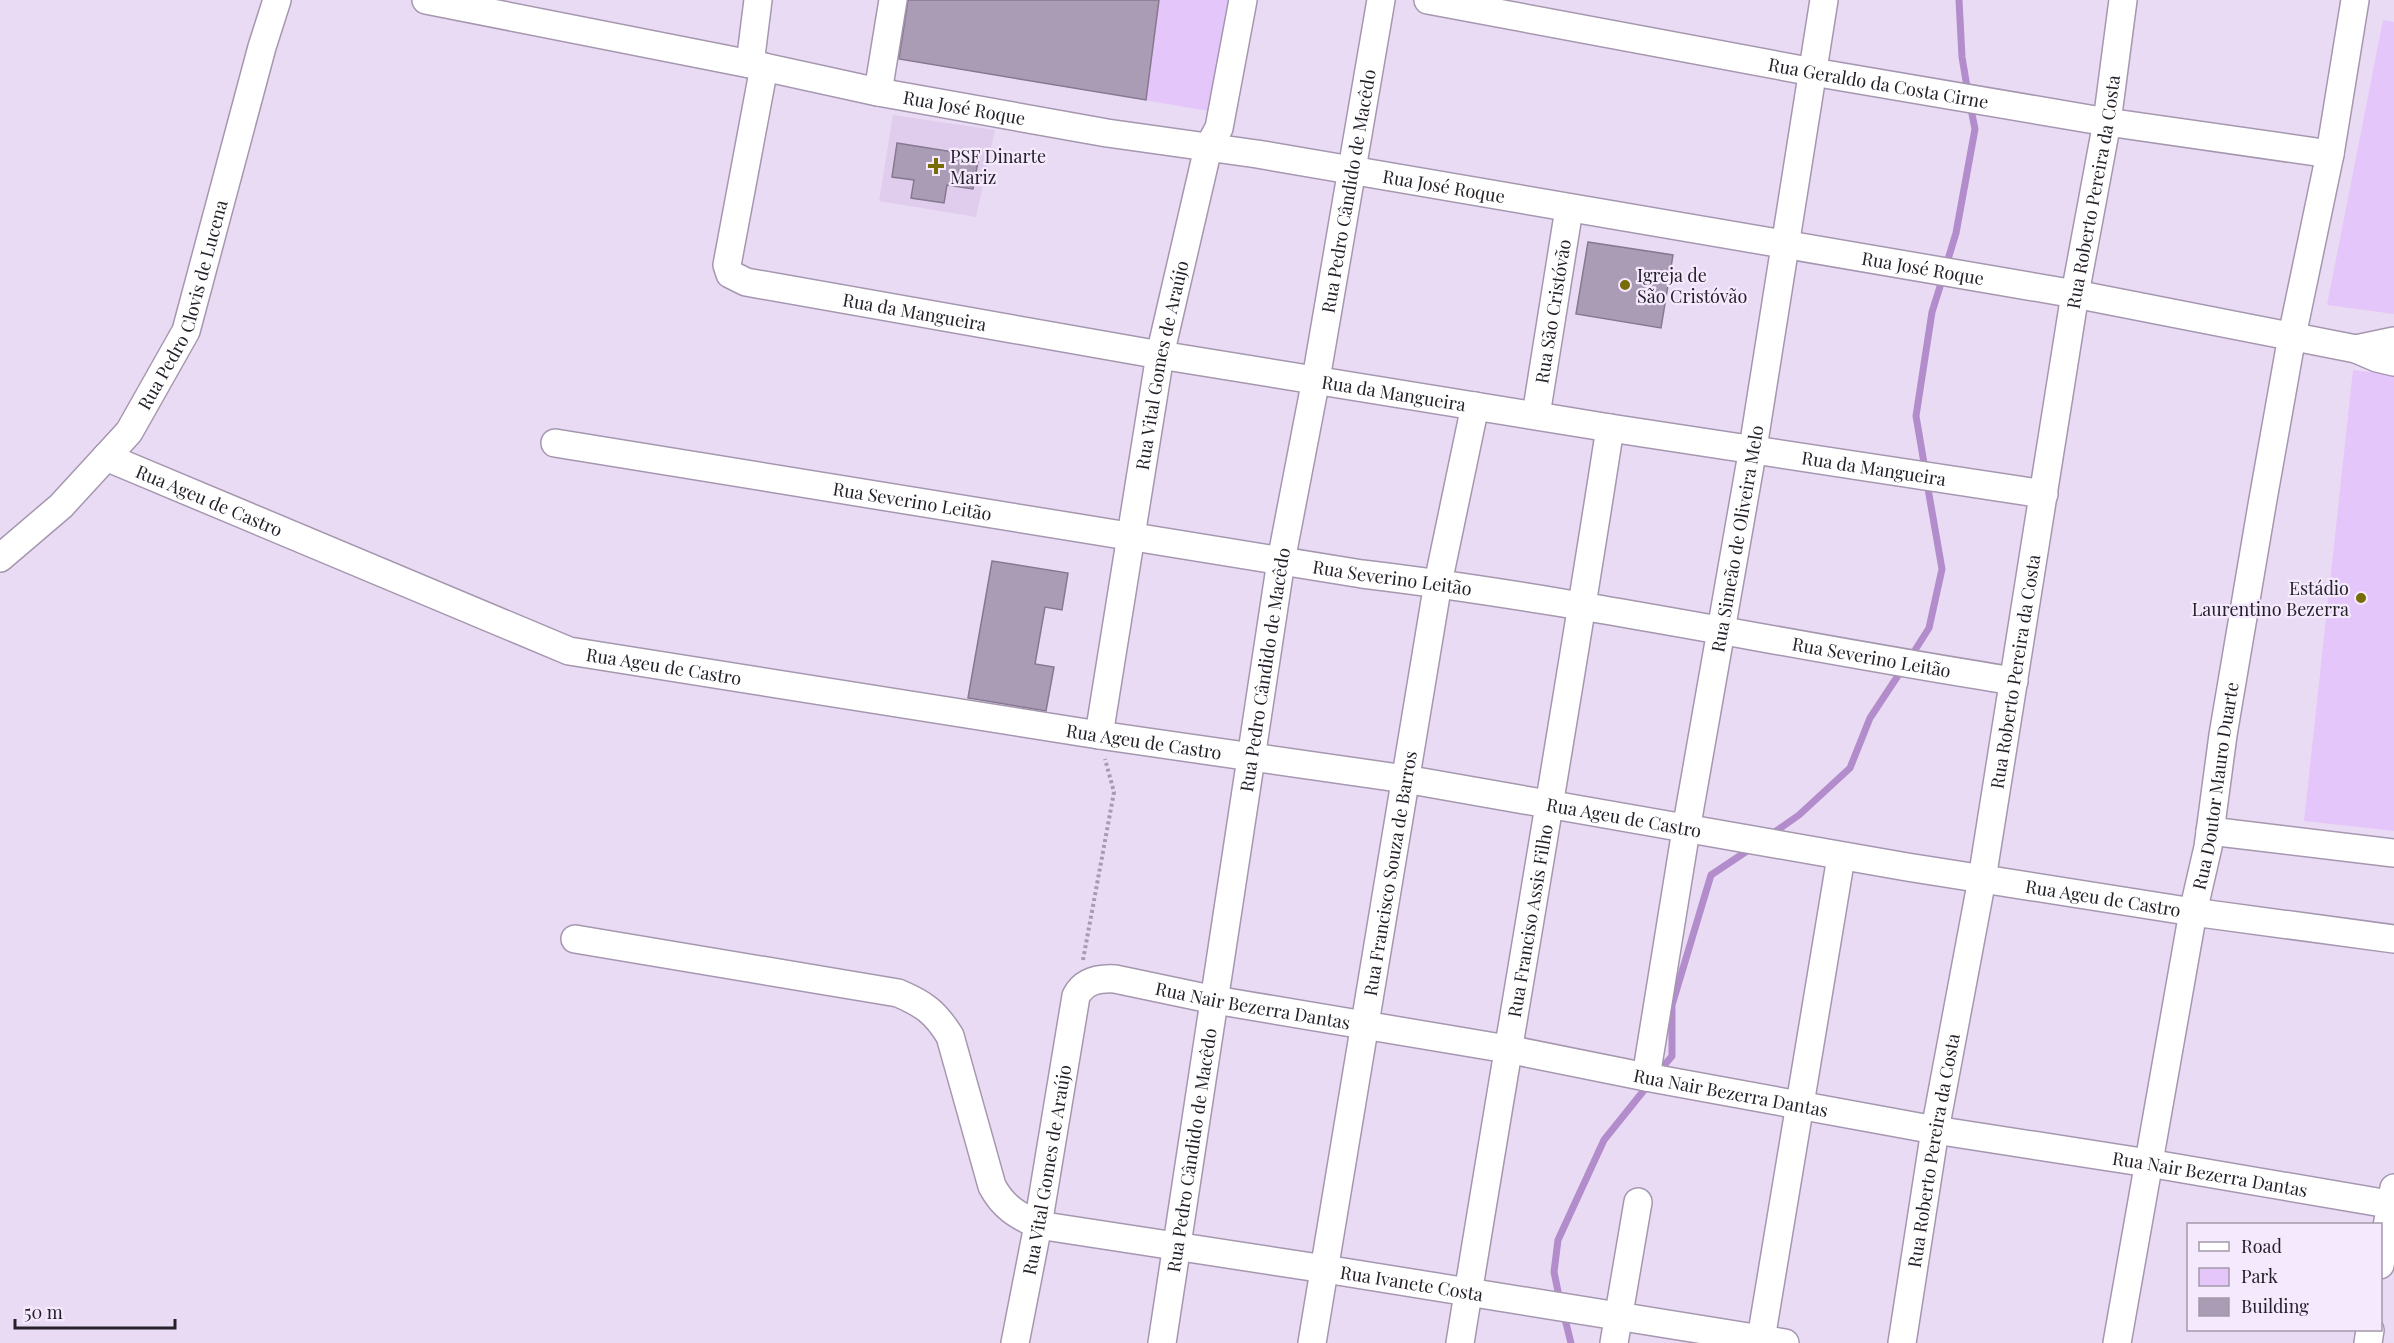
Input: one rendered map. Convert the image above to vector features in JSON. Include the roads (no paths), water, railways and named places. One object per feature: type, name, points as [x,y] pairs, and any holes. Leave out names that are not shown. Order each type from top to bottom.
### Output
[{"type":"street","name":"Rua Pedro Clovis de Lucena","points":[[0,558],[61,506],[129,432],[186,332],[259,58],[277,0]]},
{"type":"street","name":"Rua José Roque","points":[[426,0],[757,65],[878,92],[1208,148],[1257,154],[2075,294],[2356,349],[2394,362]]},
{"type":"street","points":[[757,65],[758,0]]},
{"type":"street","points":[[878,92],[893,0]]},
{"type":"street","name":"Rua Vital Gomes de Araújo","points":[[1099,735],[1133,536],[1160,355],[1208,148],[1219,128],[1243,0]]},
{"type":"street","name":"Rua Pedro Cândido de Macêdo","points":[[1162,1343],[1281,561],[1316,379],[1350,170],[1381,0]]},
{"type":"street","name":"Rua Geraldo da Costa Cirne","points":[[1428,0],[1813,72],[2107,122],[2330,154]]},
{"type":"street","name":"Rua Simeão de Oliveira Melo","points":[[1646,1077],[1686,830],[1754,448],[1824,0]]},
{"type":"street","name":"Rua Roberto Pereira da Costa","points":[[1902,1343],[1935,1130],[1982,879],[2075,294],[2107,122],[2123,0]]},
{"type":"street","name":"Rua Doutor Mauro Duarte","points":[[2117,1343],[2193,912],[2210,831],[2242,623],[2292,336],[2330,154],[2355,0]]},
{"type":"street","name":"Rua da Mangueira","points":[[757,65],[727,265],[730,274],[746,282],[1160,355],[1610,428],[1754,448],[2044,494]]},
{"type":"street","name":"Rua São Cristóvão","points":[[1536,416],[1569,209]]},
{"type":"street","name":"Rua José Roque","points":[[2356,349],[2394,341]]},
{"type":"street","name":"Rua Francisco Souza de Barros","points":[[1312,1343],[1438,583],[1475,406]]},
{"type":"street","name":"Rua Franciso Assis Filho","points":[[1460,1343],[1610,428]]},
{"type":"street","name":"Rua Severino Leitão","points":[[555,443],[1281,561],[1438,583],[1721,629],[2014,681]]},
{"type":"street","name":"Rua Ageu de Castro","points":[[106,457],[569,651],[1099,735],[1405,779],[1841,857],[2193,912],[2394,939]]},
{"type":"street","points":[[2210,831],[2394,853]]},
{"type":"street","points":[[1773,1341],[1799,1104],[1841,857]]},
{"type":"street","name":"Rua Ivanete Costa","points":[[575,939],[898,993],[919,1002],[937,1016],[950,1036],[992,1186],[998,1198],[1018,1216],[1038,1225],[1468,1293],[1616,1330],[1773,1341]]},
{"type":"street","name":"Rua Nair Bezerra Dantas","points":[[1076,996],[1081,987],[1091,981],[1101,978],[1115,979],[1215,1000],[1507,1049],[1935,1130],[2393,1199]]},
{"type":"street","name":"Rua Vital Gomes de Araújo","points":[[1015,1343],[1038,1225],[1076,996]]},
{"type":"street","points":[[2382,1255],[2393,1199]]},
{"type":"street","points":[[1616,1330],[1638,1202]]},
{"type":"waterway","points":[[1959,0],[1962,57],[1968,93]]},
{"type":"waterway","points":[[1946,266],[1956,233],[1975,129],[1970,104]]},
{"type":"waterway","points":[[1925,469],[1916,416],[1932,312],[1943,277]]},
{"type":"waterway","points":[[1910,658],[1929,628],[1942,569],[1927,483]]},
{"type":"waterway","points":[[1769,836],[1799,815],[1850,768],[1870,718],[1903,668]]},
{"type":"waterway","points":[[1658,1073],[1672,1056],[1672,1005],[1711,875],[1753,847]]},
{"type":"waterway","points":[[1560,1301],[1554,1272],[1558,1240],[1604,1140],[1649,1084]]},
{"type":"waterway","points":[[1564,1315],[1571,1343]]},
{"type":"place","name":"PSF Dinarte Mariz","points":[[936,166]]},
{"type":"place","name":"Igreja de São Cristóvão","points":[[1625,285]]},
{"type":"place","name":"Estádio Laurentino Bezerra","points":[[2361,598]]}]
